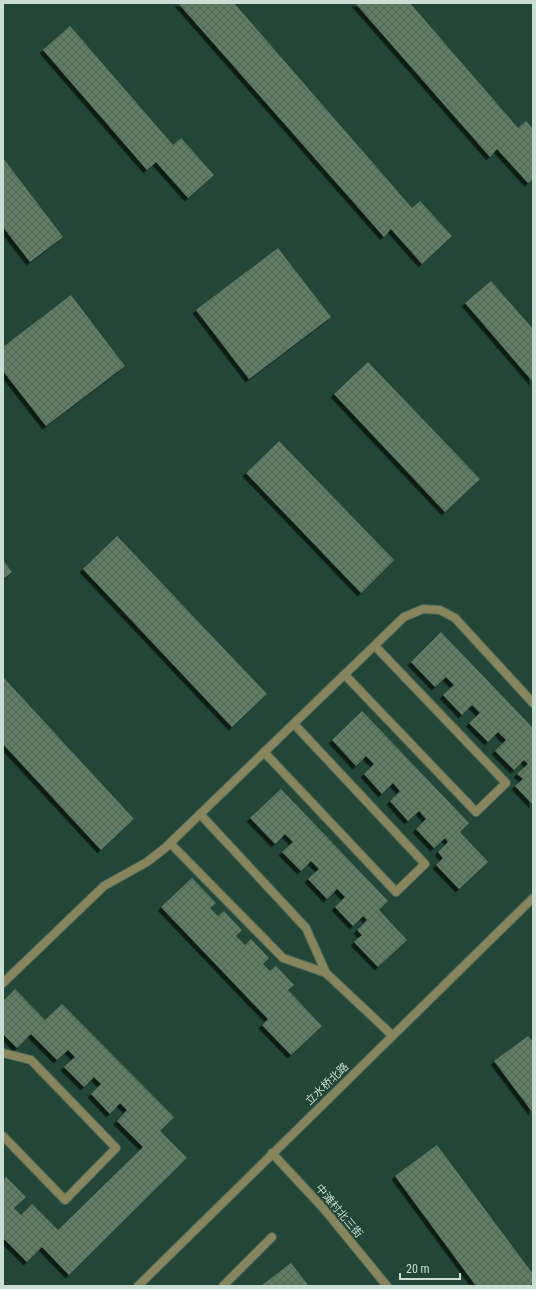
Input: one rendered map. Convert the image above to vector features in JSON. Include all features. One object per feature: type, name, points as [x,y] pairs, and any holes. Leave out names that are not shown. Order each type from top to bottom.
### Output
[{"type":"street","points":[[3,983],[104,886],[147,862],[170,843],[404,617],[423,609],[440,610],[455,618],[533,703]]},
{"type":"street","points":[[345,674],[476,812],[506,783],[375,646]]},
{"type":"street","points":[[264,752],[396,892],[425,864],[294,724]]},
{"type":"street","points":[[200,814],[306,928],[326,973],[392,1035]]},
{"type":"street","points":[[170,843],[283,958],[326,973]]},
{"type":"street","name":"立水桥北路","points":[[138,1286],[533,898]]},
{"type":"street","points":[[3,1053],[31,1060],[116,1148],[65,1200],[3,1136]]},
{"type":"street","name":"中滩村北三街","points":[[272,1153],[324,1209],[387,1286]]},
{"type":"street","points":[[223,1286],[272,1237]]},
{"type":"building","points":[[178,3],[234,3],[412,208],[420,201],[452,236],[422,264],[391,229],[384,237]]},
{"type":"building","points":[[355,3],[410,3],[518,128],[526,121],[533,129],[533,179],[528,183],[497,149],[490,157]]},
{"type":"building","points":[[70,26],[173,145],[181,138],[214,175],[188,198],[156,162],[147,170],[43,50]]},
{"type":"building","points":[[3,158],[63,237],[30,262],[3,227]]},
{"type":"building","points":[[278,248],[331,317],[249,379],[196,310]]},
{"type":"building","points":[[491,281],[533,329],[533,382],[465,303]]},
{"type":"building","points":[[71,295],[125,366],[46,426],[3,371],[3,347]]},
{"type":"building","points":[[368,362],[480,479],[445,512],[334,394]]},
{"type":"building","points":[[279,441],[394,560],[361,593],[246,473]]},
{"type":"building","points":[[117,536],[267,694],[232,727],[83,569]]},
{"type":"building","points":[[3,560],[12,572],[3,579]]},
{"type":"building","points":[[441,632],[533,728],[533,805],[515,786],[523,779],[517,774],[528,764],[524,760],[514,770],[495,751],[506,740],[498,732],[488,742],[469,723],[480,713],[472,705],[462,715],[443,695],[454,685],[446,677],[435,687],[411,662]]},
{"type":"building","points":[[3,677],[134,819],[101,850],[3,744]]},
{"type":"building","points":[[362,711],[469,823],[460,832],[488,862],[459,889],[436,865],[443,858],[438,852],[448,842],[445,838],[434,848],[416,829],[426,819],[419,811],[408,821],[390,801],[400,791],[393,783],[382,794],[364,774],[374,764],[366,756],[356,766],[332,740]]},
{"type":"building","points":[[281,789],[388,901],[379,910],[407,940],[378,967],[354,942],[362,935],[357,930],[367,920],[363,916],[353,926],[335,907],[345,897],[337,889],[327,899],[308,879],[319,869],[311,861],[301,871],[282,852],[293,842],[285,834],[275,844],[250,818]]},
{"type":"building","points":[[192,878],[216,903],[210,908],[218,916],[224,911],[242,930],[236,936],[245,945],[251,939],[269,958],[263,964],[270,971],[276,966],[294,985],[288,990],[322,1026],[291,1055],[262,1025],[268,1019],[161,907]]},
{"type":"building","points":[[15,989],[45,1020],[62,1004],[174,1117],[160,1131],[187,1158],[69,1275],[42,1247],[27,1262],[3,1238],[3,1180],[6,1177],[26,1197],[14,1208],[21,1215],[32,1204],[58,1230],[143,1147],[117,1121],[127,1110],[120,1103],[110,1114],[91,1094],[101,1084],[94,1077],[84,1087],[64,1067],[75,1057],[68,1050],[57,1060],[31,1034],[17,1048],[3,1034],[3,1001]]},
{"type":"building","points":[[528,1036],[533,1042],[533,1113],[494,1061]]},
{"type":"building","points":[[437,1145],[533,1274],[533,1283],[528,1286],[476,1286],[395,1176]]},
{"type":"building","points":[[291,1263],[309,1286],[261,1286]]}]
